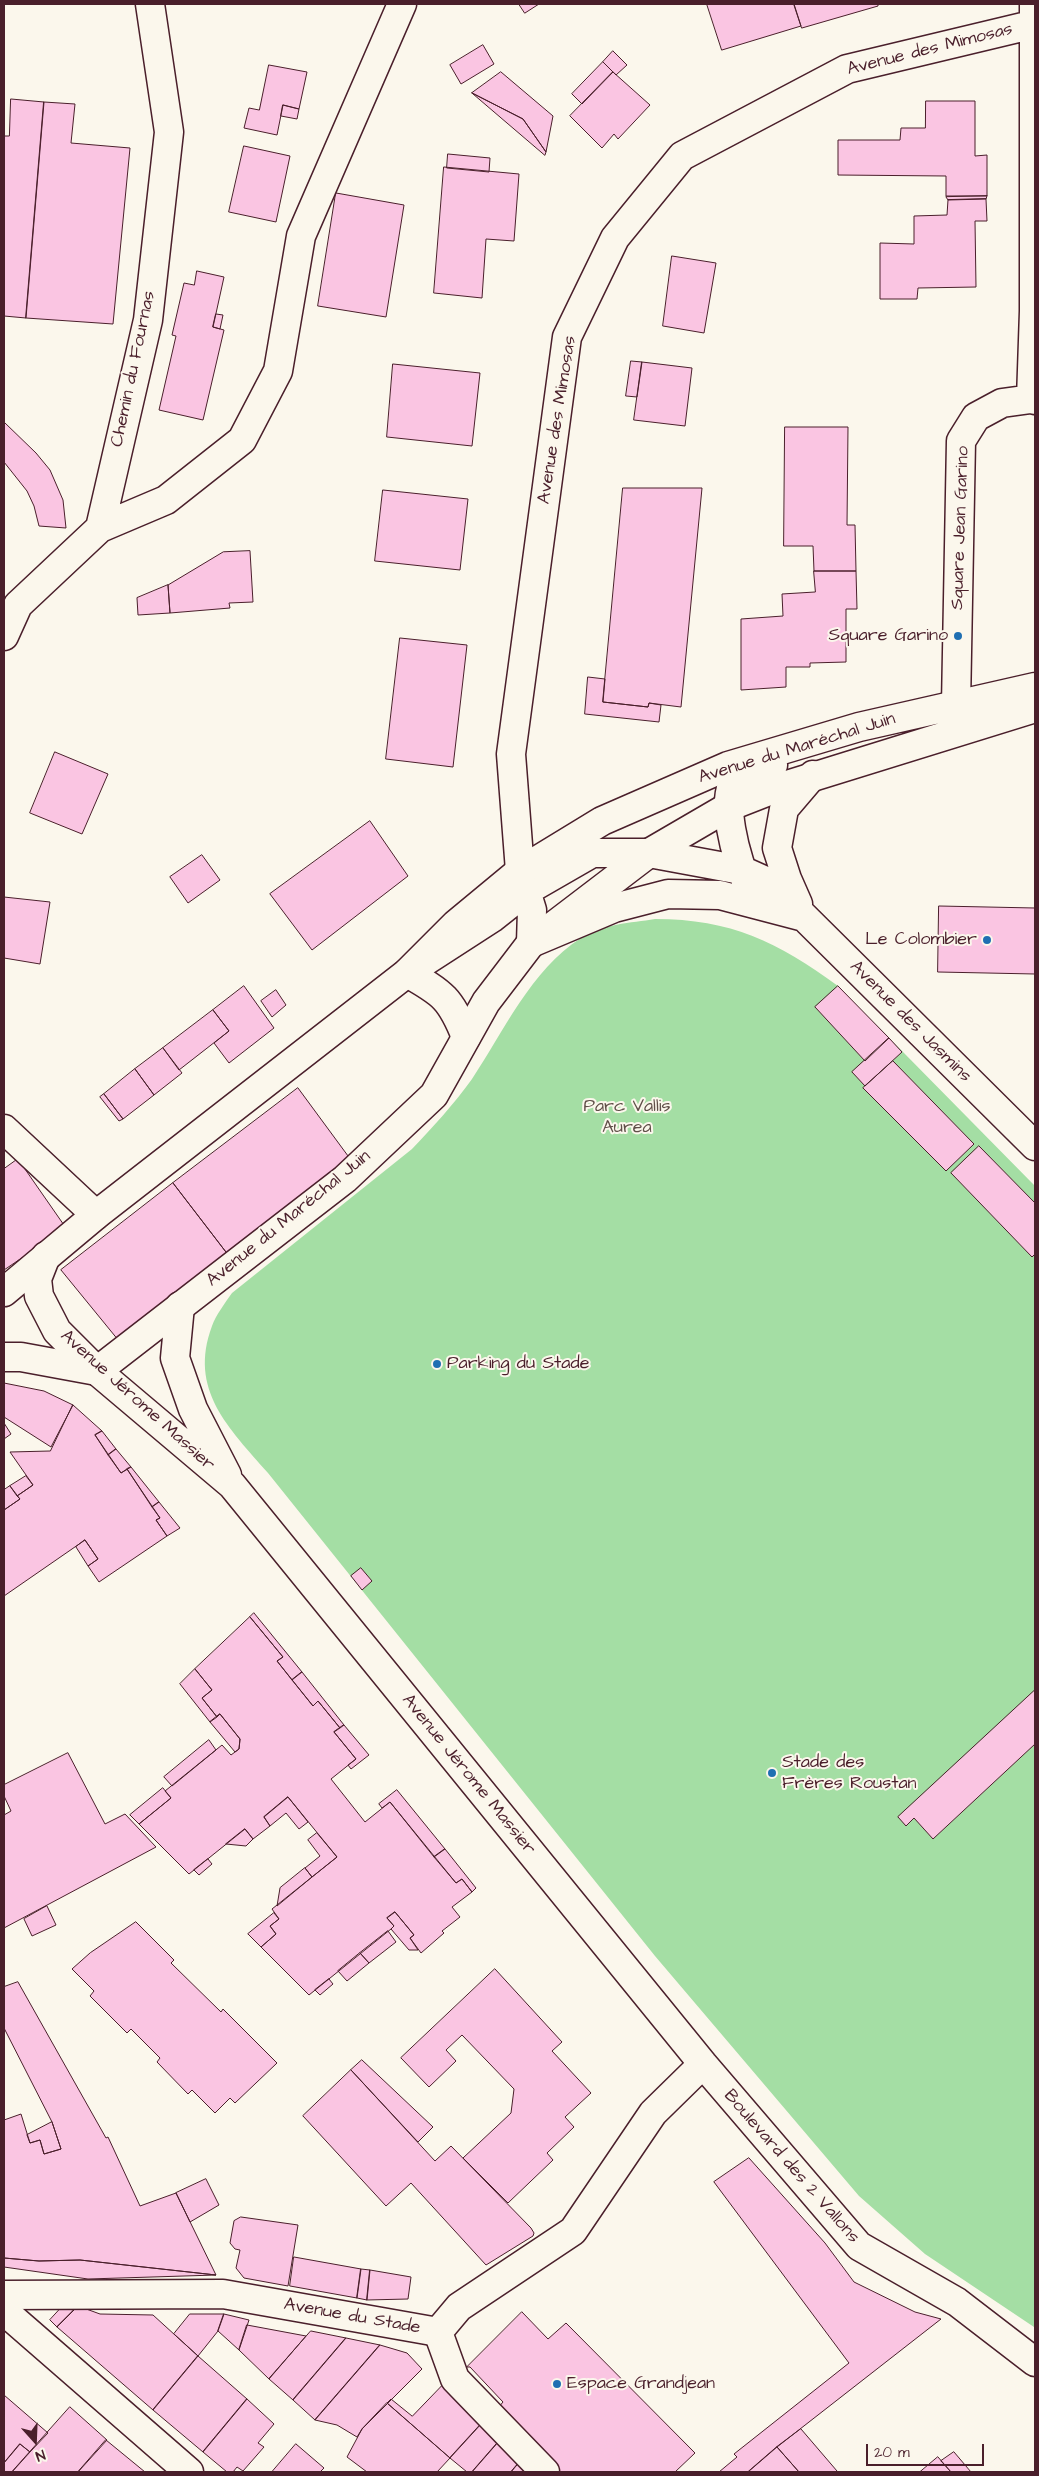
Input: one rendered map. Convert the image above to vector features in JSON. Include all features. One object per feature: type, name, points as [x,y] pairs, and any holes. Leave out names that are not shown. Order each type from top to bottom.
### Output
[{"type":"street","name":"Chemin du Fournas","points":[[100,528],[148,320],[170,132],[150,4]]},
{"type":"street","points":[[4,636],[18,605],[100,528],[166,500],[242,440],[278,371],[301,236],[402,4]]},
{"type":"street","points":[[1033,400],[1035,17]]},
{"type":"street","name":"Avenue des Mimosas","points":[[531,943],[532,910],[523,881],[511,754],[567,337],[615,238],[682,156],[847,69],[1035,17]]},
{"type":"street","name":"Square Jean Garino","points":[[956,705],[961,442],[976,417],[1002,403],[1033,400]]},
{"type":"street","name":"Avenue du Maréchal Juin","points":[[4,1292],[96,1215],[407,973],[456,924],[523,881],[602,821],[668,790],[728,766],[859,727],[1035,687]]},
{"type":"street","points":[[956,705],[994,720]]},
{"type":"street","name":"Avenue du Maréchal Juin","points":[[97,1371],[345,1179],[434,1095],[486,1002],[531,943],[649,853],[728,808],[813,775],[1035,708]]},
{"type":"street","points":[[756,902],[741,870],[728,808],[732,786],[738,777],[845,741],[859,727]]},
{"type":"street","name":"Avenue des Jasmins","points":[[804,916],[787,879],[777,848],[784,809],[813,775]]},
{"type":"street","name":"Avenue du Maréchal Juin","points":[[523,881],[592,854],[649,853]]},
{"type":"street","name":"Avenue des Jasmins","points":[[649,853],[741,870],[770,883],[1026,1126],[1035,1146]]},
{"type":"street","name":"Avenue des Jasmins","points":[[531,943],[614,908],[668,894],[720,895],[756,902],[804,916]]},
{"type":"street","points":[[407,973],[438,990],[457,1014],[466,1038]]},
{"type":"street","points":[[4,1129],[96,1215]]},
{"type":"street","name":"Avenue Jérome Massier","points":[[46,1256],[38,1279],[39,1296],[57,1331],[97,1371],[232,1485],[703,2064]]},
{"type":"street","name":"Avenue Jérome Massier","points":[[180,1306],[175,1358],[193,1409],[232,1485]]},
{"type":"street","points":[[4,1357],[21,1357],[97,1371]]},
{"type":"street","name":"Avenue du Stade","points":[[4,2294],[223,2294],[438,2332],[459,2307],[573,2231],[654,2113],[703,2064]]},
{"type":"street","name":"Boulevard des 2 Vallons","points":[[703,2064],[859,2246],[957,2302],[1035,2362]]},
{"type":"street","points":[[4,2311],[189,2472]]},
{"type":"street","points":[[438,2332],[455,2379],[545,2472]]},
{"type":"green space","name":"Stade des Frères Roustan","points":[[655,919],[707,923],[730,929],[774,945],[816,970],[838,986],[1035,1186],[1034,2327],[925,2254],[859,2196],[655,1956],[268,1473],[239,1440],[216,1407],[209,1389],[205,1370],[206,1349],[212,1326],[232,1293],[412,1149],[472,1079],[520,1002],[547,967],[563,951],[589,933],[617,925]]},
{"type":"building","points":[[519,4],[539,4],[525,13]]},
{"type":"building","points":[[707,4],[794,4],[801,26],[722,50]]},
{"type":"building","points":[[794,4],[878,4],[878,6],[802,28]]},
{"type":"building","points":[[483,45],[494,64],[461,84],[450,65]]},
{"type":"building","points":[[613,51],[627,65],[616,75],[603,62]]},
{"type":"building","points":[[603,62],[613,72],[582,104],[572,94]]},
{"type":"building","points":[[269,65],[307,72],[299,109],[283,105],[277,135],[244,128],[249,108],[259,110]]},
{"type":"building","points":[[501,72],[553,116],[546,152],[523,119],[472,93]]},
{"type":"building","points":[[613,72],[650,105],[618,139],[614,134],[602,148],[570,116]]},
{"type":"building","points":[[472,93],[523,119],[546,152],[545,155]]},
{"type":"building","points":[[11,99],[44,102],[26,318],[4,316],[4,136],[9,136]]},
{"type":"building","points":[[926,101],[975,101],[975,156],[987,155],[987,196],[946,196],[946,176],[838,175],[838,140],[900,140],[901,128],[925,128]]},
{"type":"building","points":[[44,102],[75,104],[71,143],[130,148],[113,324],[26,318]]},
{"type":"building","points":[[283,105],[299,109],[297,119],[281,116]]},
{"type":"building","points":[[244,146],[290,156],[276,222],[229,212]]},
{"type":"building","points":[[448,154],[490,158],[489,172],[447,168]]},
{"type":"building","points":[[444,167],[519,174],[514,241],[486,239],[482,298],[434,293]]},
{"type":"building","points":[[336,193],[404,205],[386,317],[318,306]]},
{"type":"building","points":[[987,196],[986,199],[948,200],[946,197]]},
{"type":"building","points":[[986,199],[987,221],[975,221],[976,287],[918,288],[917,299],[880,299],[880,243],[914,244],[914,216],[947,215],[948,200]]},
{"type":"building","points":[[672,256],[716,263],[704,333],[663,326]]},
{"type":"building","points":[[197,271],[224,277],[213,327],[224,330],[203,420],[159,410],[176,336],[172,335],[184,283],[194,285]]},
{"type":"building","points":[[216,314],[223,315],[220,329],[213,327]]},
{"type":"building","points":[[631,361],[642,362],[637,397],[626,396]]},
{"type":"building","points":[[642,362],[692,368],[685,426],[634,420]]},
{"type":"building","points":[[393,364],[480,373],[472,446],[387,437]]},
{"type":"building","points":[[4,422],[36,453],[50,470],[63,500],[66,528],[39,526],[34,506],[27,491],[4,462]]},
{"type":"building","points":[[785,427],[848,427],[847,525],[855,525],[856,571],[814,571],[813,546],[784,546]]},
{"type":"building","points":[[623,488],[702,488],[681,707],[649,703],[648,707],[603,702]]},
{"type":"building","points":[[383,490],[468,499],[460,570],[375,561]]},
{"type":"building","points":[[250,551],[253,602],[229,603],[230,608],[170,613],[168,585],[223,552]]},
{"type":"building","points":[[814,571],[856,571],[857,609],[846,609],[846,662],[810,663],[810,667],[786,667],[786,687],[741,690],[741,619],[783,616],[782,594],[815,592]]},
{"type":"building","points":[[168,585],[170,613],[138,615],[137,598]]},
{"type":"building","points":[[400,638],[467,645],[453,767],[386,759]]},
{"type":"building","points":[[588,677],[605,679],[603,702],[648,707],[649,703],[661,705],[659,722],[585,714]]},
{"type":"building","points":[[55,752],[108,774],[82,834],[30,813]]},
{"type":"building","points":[[370,821],[408,876],[312,950],[270,894]]},
{"type":"building","points":[[202,855],[220,880],[188,903],[170,877]]},
{"type":"building","points":[[4,897],[50,902],[40,964],[4,958]]},
{"type":"building","name":"Le Colombier","points":[[939,906],[1035,908],[1035,974],[938,972]]},
{"type":"building","points":[[244,986],[274,1028],[229,1063],[214,1043],[229,1031],[213,1010]]},
{"type":"building","points":[[838,986],[889,1038],[865,1061],[815,1007]]},
{"type":"building","points":[[276,990],[286,1005],[272,1017],[261,1001]]},
{"type":"building","points":[[213,1010],[229,1031],[179,1070],[163,1048]]},
{"type":"building","points":[[889,1038],[902,1052],[865,1086],[852,1072]]},
{"type":"building","points":[[163,1048],[182,1073],[154,1095],[135,1069]]},
{"type":"building","points":[[893,1061],[974,1144],[946,1171],[863,1088]]},
{"type":"building","points":[[135,1069],[154,1095],[123,1119],[104,1094]]},
{"type":"building","points":[[298,1088],[351,1160],[229,1256],[173,1183]]},
{"type":"building","points":[[104,1094],[123,1119],[119,1121],[100,1097]]},
{"type":"building","points":[[979,1146],[1035,1203],[1035,1254],[1032,1257],[951,1173]]},
{"type":"building","points":[[18,1159],[66,1228],[4,1270],[4,1169]]},
{"type":"building","points":[[173,1183],[229,1256],[119,1341],[61,1270]]},
{"type":"building","points":[[4,1383],[44,1391],[73,1405],[51,1447],[4,1417]]},
{"type":"building","points":[[73,1405],[102,1431],[95,1435],[121,1473],[127,1469],[160,1518],[156,1520],[167,1536],[99,1582],[88,1566],[98,1559],[85,1540],[4,1596],[4,1510],[20,1499],[17,1496],[33,1485],[10,1452],[50,1451]]},
{"type":"building","points":[[4,1423],[11,1434],[4,1439]]},
{"type":"building","points":[[102,1431],[116,1449],[108,1455],[95,1435]]},
{"type":"building","points":[[116,1449],[131,1467],[121,1473],[108,1455]]},
{"type":"building","points":[[131,1467],[159,1502],[152,1507],[127,1469]]},
{"type":"building","points":[[26,1476],[33,1485],[17,1496],[10,1486]]},
{"type":"building","points":[[10,1486],[20,1499],[4,1510],[4,1490]]},
{"type":"building","points":[[159,1502],[180,1528],[167,1536],[156,1520],[160,1518],[152,1507]]},
{"type":"building","points":[[85,1540],[98,1559],[88,1566],[76,1547]]},
{"type":"building","points":[[361,1568],[372,1581],[362,1590],[351,1576]]},
{"type":"building","points":[[254,1613],[302,1672],[292,1680],[277,1661],[283,1657],[250,1617]]},
{"type":"building","points":[[250,1617],[283,1657],[277,1661],[313,1706],[318,1701],[340,1728],[334,1732],[356,1759],[331,1779],[365,1822],[390,1802],[456,1883],[462,1879],[472,1892],[452,1907],[460,1917],[442,1931],[444,1933],[421,1953],[410,1938],[414,1935],[395,1912],[387,1918],[394,1926],[391,1929],[309,1995],[261,1947],[276,1934],[270,1926],[279,1919],[272,1909],[337,1857],[288,1797],[264,1817],[270,1826],[253,1839],[245,1829],[189,1874],[139,1824],[171,1798],[165,1791],[222,1745],[231,1755],[239,1749],[240,1739],[220,1714],[217,1717],[202,1698],[212,1690],[195,1669]]},
{"type":"building","points":[[195,1669],[212,1690],[202,1698],[217,1717],[210,1722],[180,1684]]},
{"type":"building","points":[[302,1672],[344,1725],[340,1728],[318,1701],[313,1706],[292,1680]]},
{"type":"building","points":[[1035,1690],[1035,1744],[933,1839],[914,1818],[906,1826],[898,1817]]},
{"type":"building","points":[[220,1714],[240,1739],[239,1749],[235,1752],[210,1722]]},
{"type":"building","points":[[344,1725],[369,1755],[351,1769],[348,1765],[356,1759],[334,1732]]},
{"type":"building","points":[[209,1740],[216,1750],[172,1786],[164,1777]]},
{"type":"building","points":[[68,1753],[105,1824],[125,1814],[156,1847],[4,1928],[4,1815],[11,1811],[4,1796],[4,1785]]},
{"type":"building","points":[[163,1788],[171,1798],[139,1824],[130,1815]]},
{"type":"building","points":[[397,1790],[445,1849],[434,1857],[390,1802],[382,1808],[379,1804]]},
{"type":"building","points":[[288,1797],[308,1822],[299,1829],[286,1813],[270,1826],[264,1817]]},
{"type":"building","points":[[245,1829],[253,1839],[246,1846],[226,1844]]},
{"type":"building","points":[[317,1833],[337,1857],[312,1877],[305,1868],[320,1856],[308,1840]]},
{"type":"building","points":[[445,1849],[476,1888],[472,1892],[462,1879],[456,1883],[434,1857]]},
{"type":"building","points":[[208,1859],[212,1864],[199,1875],[194,1870]]},
{"type":"building","points":[[305,1868],[312,1877],[277,1906],[280,1888]]},
{"type":"building","points":[[47,1906],[56,1925],[32,1936],[24,1919]]},
{"type":"building","points":[[395,1912],[414,1935],[410,1938],[418,1950],[409,1950],[391,1929],[394,1926],[387,1918]]},
{"type":"building","points":[[274,1913],[279,1919],[270,1926],[276,1934],[261,1947],[248,1934]]},
{"type":"building","points":[[136,1922],[174,1960],[171,1963],[221,2012],[223,2009],[277,2063],[235,2103],[230,2098],[215,2113],[192,2090],[188,2094],[157,2062],[160,2058],[131,2029],[127,2033],[90,1996],[94,1991],[72,1969],[90,1953]]},
{"type":"building","points":[[388,1931],[396,1942],[369,1963],[360,1953]]},
{"type":"building","points":[[360,1953],[369,1963],[347,1981],[338,1971]]},
{"type":"building","points":[[495,1969],[562,2042],[552,2051],[591,2093],[565,2117],[574,2127],[547,2153],[553,2160],[508,2203],[463,2158],[511,2113],[514,2089],[462,2035],[446,2050],[456,2061],[429,2087],[401,2058]]},
{"type":"building","points":[[329,1979],[333,1984],[320,1995],[315,1990]]},
{"type":"building","points":[[18,1982],[106,2138],[108,2137],[140,2206],[176,2193],[216,2275],[80,2260],[39,2261],[4,2258],[4,2120],[21,2114],[30,2143],[40,2140],[44,2154],[61,2149],[52,2122],[4,2028],[4,1987]]},
{"type":"building","points":[[362,2060],[433,2127],[418,2142],[351,2070]]},
{"type":"building","points":[[351,2070],[435,2161],[451,2146],[531,2228],[534,2233],[533,2236],[486,2265],[411,2183],[386,2206],[303,2116]]},
{"type":"building","points":[[52,2122],[61,2149],[44,2154],[40,2140],[30,2143],[27,2135]]},
{"type":"building","points":[[749,2158],[825,2243],[854,2282],[915,2312],[941,2319],[777,2447],[748,2472],[719,2472],[737,2457],[734,2454],[849,2363],[714,2182]]},
{"type":"building","points":[[206,2179],[219,2205],[190,2222],[176,2193]]},
{"type":"building","points":[[241,2217],[298,2225],[288,2286],[244,2278],[236,2268],[240,2250],[235,2249],[230,2243],[234,2221]]},
{"type":"building","points":[[294,2257],[361,2269],[357,2298],[290,2286]]},
{"type":"building","points":[[4,2258],[39,2261],[80,2260],[216,2275],[88,2279],[4,2267]]},
{"type":"building","points":[[361,2269],[370,2270],[367,2300],[357,2298]]},
{"type":"building","points":[[370,2270],[411,2277],[408,2299],[367,2300]]},
{"type":"building","points":[[78,2306],[100,2314],[153,2315],[198,2356],[153,2410],[57,2327]]},
{"type":"building","points":[[61,2308],[74,2310],[57,2327],[50,2320]]},
{"type":"building","name":"Espace Grandjean","points":[[522,2312],[548,2339],[566,2323],[695,2453],[675,2472],[556,2472],[498,2408],[503,2402],[470,2367],[467,2367]]},
{"type":"building","points":[[190,2314],[224,2314],[218,2331],[198,2356],[174,2334]]},
{"type":"building","points":[[224,2314],[249,2320],[239,2350],[218,2331]]},
{"type":"building","points":[[247,2325],[306,2336],[269,2379],[239,2350]]},
{"type":"building","points":[[311,2331],[346,2338],[293,2400],[269,2379]]},
{"type":"building","points":[[346,2338],[380,2345],[315,2420],[293,2400]]},
{"type":"building","points":[[380,2345],[407,2353],[422,2369],[362,2429],[357,2437],[337,2425],[315,2420]]},
{"type":"building","points":[[198,2356],[247,2399],[203,2452],[153,2410]]},
{"type":"building","points":[[442,2386],[482,2423],[450,2458],[387,2403],[391,2399],[412,2416]]},
{"type":"building","points":[[4,2395],[48,2433],[30,2452],[20,2444],[4,2463]]},
{"type":"building","points":[[247,2399],[274,2424],[258,2443],[264,2447],[243,2471],[237,2467],[233,2472],[227,2472],[203,2452]]},
{"type":"building","points":[[387,2403],[450,2458],[437,2472],[367,2472],[347,2457],[362,2429]]},
{"type":"building","points":[[70,2407],[107,2440],[78,2472],[12,2472]]},
{"type":"building","points":[[482,2423],[500,2440],[472,2472],[467,2472],[450,2458]]},
{"type":"building","points":[[801,2429],[837,2471],[799,2472],[777,2447]]},
{"type":"building","points":[[106,2440],[145,2472],[78,2472]]},
{"type":"building","points":[[500,2440],[522,2459],[511,2472],[472,2472]]},
{"type":"building","points":[[20,2444],[30,2452],[12,2472],[4,2472],[4,2463]]},
{"type":"building","points":[[296,2444],[324,2468],[320,2472],[272,2472]]},
{"type":"building","points":[[777,2447],[799,2472],[748,2472]]},
{"type":"building","points":[[954,2452],[971,2472],[951,2472],[941,2461]]},
{"type":"building","points":[[938,2457],[951,2472],[920,2472]]},
{"type":"building","points":[[522,2459],[534,2472],[511,2472]]},
{"type":"place","name":"Square Garino","points":[[958,636]]},
{"type":"place","name":"Le Colombier","points":[[987,940]]},
{"type":"place","name":"Parking du Stade","points":[[437,1364]]},
{"type":"place","name":"Stade des Frères Roustan","points":[[772,1773]]},
{"type":"place","name":"Espace Grandjean","points":[[557,2384]]},
{"type":"park label","name":"Parc Vallis Aurea","points":[[627,1117]]}]
